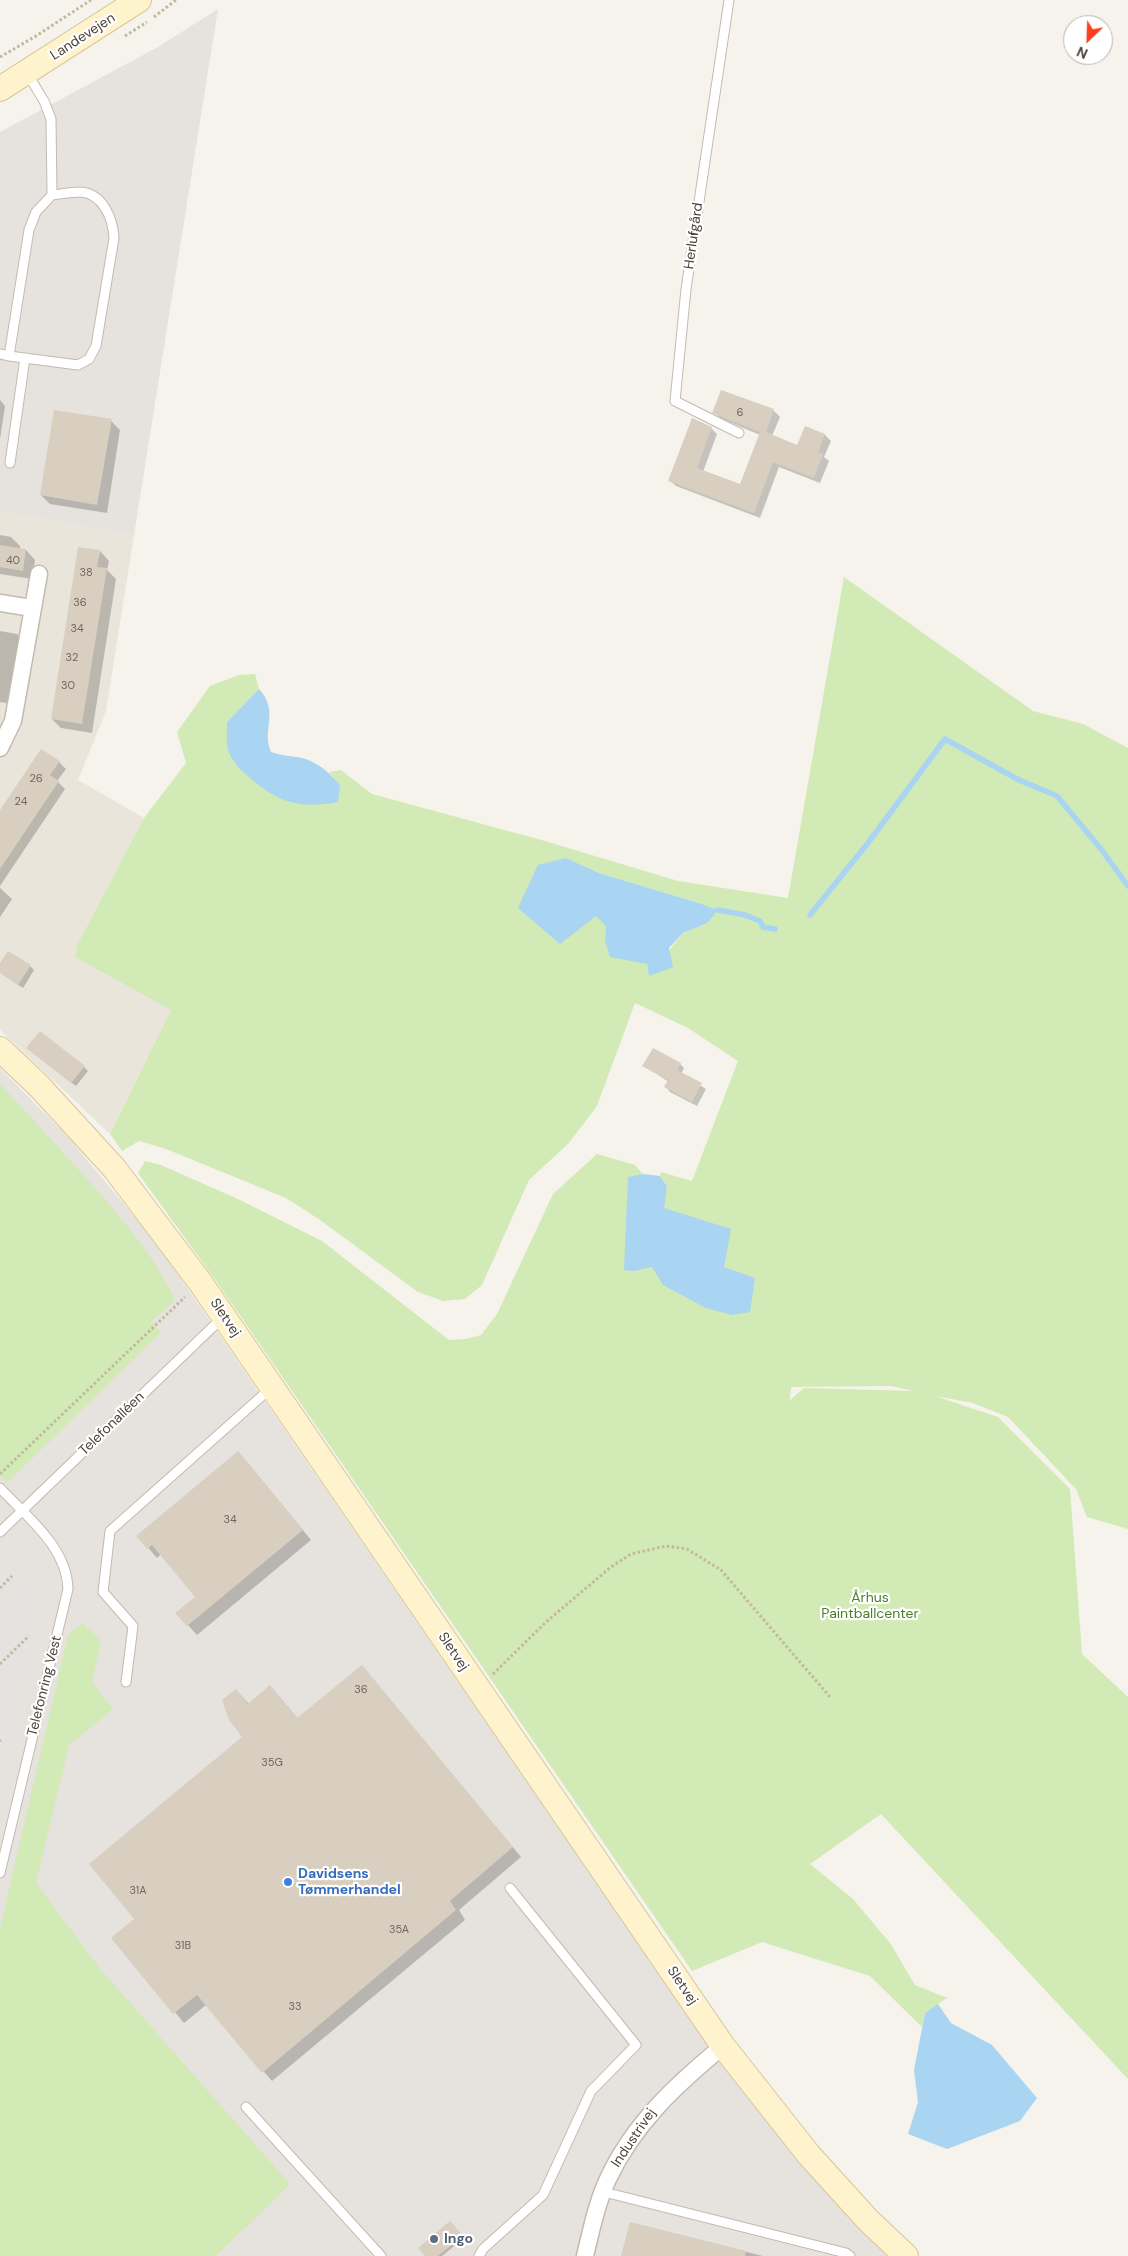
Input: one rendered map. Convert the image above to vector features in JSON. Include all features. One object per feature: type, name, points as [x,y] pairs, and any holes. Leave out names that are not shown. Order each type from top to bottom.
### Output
[{"type":"street","name":"Landevejen","points":[[0,89],[139,0]]},
{"type":"street","name":"Landevejen","points":[[0,84],[27,73]]},
{"type":"street","points":[[0,748],[13,721],[39,574]]},
{"type":"street","points":[[0,603],[32,608]]},
{"type":"street","name":"Sletvej","points":[[0,1049],[39,1086],[114,1168],[200,1282],[723,2046],[809,2155],[868,2220],[906,2256]]},
{"type":"street","name":"Industrivej","points":[[585,2256],[608,2179],[627,2146],[654,2108],[681,2080],[723,2046]]},
{"type":"lane","name":"Herlufgård","points":[[729,0],[686,289],[675,401],[739,433]]},
{"type":"lane","points":[[27,73],[44,101],[51,119],[52,194]]},
{"type":"lane","points":[[82,192],[93,196],[105,207],[113,223],[114,238],[96,346],[89,359],[78,365],[4,355],[32,221],[44,201],[52,194],[82,192]]},
{"type":"lane","points":[[10,463],[25,358]]},
{"type":"lane","name":"Telefonalléen","points":[[0,1532],[224,1316]]},
{"type":"lane","points":[[126,1682],[133,1626],[103,1592],[110,1531],[272,1387]]},
{"type":"lane","name":"Telefonring Vest","points":[[0,1488],[58,1552],[67,1576],[68,1589],[0,1873]]},
{"type":"lane","points":[[479,2256],[483,2249],[543,2194],[591,2091],[636,2045],[510,1888]]},
{"type":"lane","points":[[246,2107],[381,2256]]},
{"type":"lane","points":[[604,2192],[846,2253],[850,2256]]},
{"type":"path","points":[[0,57],[91,0]]},
{"type":"path","points":[[0,1475],[200,1282]]},
{"type":"path","points":[[478,1688],[546,1622],[611,1567],[631,1554],[666,1546],[687,1549],[721,1570],[830,1697]]},
{"type":"path","points":[[0,1588],[12,1576]]},
{"type":"path","points":[[0,1664],[29,1636]]},
{"type":"shaded area","points":[[218,9],[134,535],[0,511],[0,132],[158,47]]},
{"type":"shaded area","points":[[0,511],[134,535],[106,711],[78,780],[144,818],[78,943],[171,1010],[110,1134],[0,1030]]},
{"type":"shaded area","points":[[0,1068],[68,1137],[157,1244],[711,2050],[801,2164],[889,2256],[0,2256]]},
{"type":"shaded area","points":[[16,1579],[25,1588],[44,1591],[0,1788],[0,1594]]},
{"type":"green space","name":"Århus Paintballcenter","points":[[844,577],[1033,711],[1083,724],[1128,748],[1128,1529],[1087,1517],[1076,1489],[1008,1417],[973,1403],[935,1396],[998,1417],[1070,1489],[1082,1654],[1128,1697],[1128,2079],[881,1814],[810,1864],[853,1899],[890,1943],[915,1985],[947,1998],[925,2013],[922,2027],[870,1976],[762,1942],[692,1971],[219,1285],[138,1173],[145,1161],[161,1165],[240,1200],[322,1241],[449,1340],[466,1339],[481,1335],[497,1314],[553,1194],[597,1154],[635,1165],[643,1174],[628,1178],[635,1271],[652,1267],[724,1268],[663,1208],[667,1186],[660,1176],[661,1172],[692,1181],[738,1061],[688,1028],[635,1003],[597,1106],[569,1143],[529,1180],[482,1285],[465,1299],[443,1301],[418,1292],[320,1220],[286,1198],[166,1149],[139,1141],[122,1151],[110,1134],[171,1010],[75,957],[78,943],[144,818],[186,763],[177,732],[210,686],[239,675],[255,674],[259,689],[227,722],[228,751],[340,785],[329,772],[341,770],[372,794],[545,841],[678,881],[788,898]],"holes":[[[566,858],[599,873],[717,910],[707,923],[683,933],[649,975],[647,964],[605,941],[607,926],[596,915]],[[891,1386],[914,1391],[804,1388],[790,1400],[791,1387]]]},
{"type":"green space","points":[[0,1084],[123,1221],[152,1259],[175,1300],[151,1322],[161,1332],[7,1483],[0,1476]]},
{"type":"green space","points":[[83,1623],[101,1641],[92,1682],[113,1709],[69,1745],[36,1883],[101,1970],[290,2184],[216,2256],[0,2256],[0,1928],[68,1635]]},
{"type":"water","points":[[259,689],[268,705],[268,744],[271,752],[302,758],[323,768],[340,785],[338,802],[312,805],[290,802],[280,798],[260,786],[243,772],[229,754],[227,747],[227,722]]},
{"type":"water","points":[[566,858],[599,873],[718,910],[707,923],[683,933],[669,948],[673,967],[649,976],[647,964],[610,957],[605,941],[606,926],[596,916],[560,944],[518,908],[538,865]]},
{"type":"water","points":[[643,1174],[660,1176],[667,1186],[664,1208],[731,1229],[724,1267],[755,1278],[750,1312],[732,1315],[706,1308],[663,1285],[652,1267],[635,1271],[624,1270],[628,1177]]},
{"type":"water","points":[[938,2004],[951,2023],[992,2045],[1037,2098],[1020,2121],[947,2149],[908,2134],[918,2102],[914,2070],[925,2013]]},
{"type":"building","points":[[721,390],[774,409],[766,432],[797,445],[805,426],[825,434],[818,452],[823,454],[814,478],[773,462],[754,513],[668,481],[692,418],[712,427],[697,468],[740,484],[760,432],[712,413]]},
{"type":"building","points":[[54,410],[112,419],[97,505],[40,495]]},
{"type":"building","points":[[0,545],[26,549],[23,571],[0,567]]},
{"type":"building","points":[[78,547],[100,550],[97,567],[107,568],[82,724],[51,719]]},
{"type":"building","points":[[41,749],[60,761],[50,775],[59,781],[0,869],[0,810]]},
{"type":"building","points":[[8,951],[31,965],[18,985],[0,973],[0,963]]},
{"type":"building","points":[[40,1031],[85,1066],[71,1083],[26,1048]]},
{"type":"building","points":[[653,1048],[681,1063],[677,1070],[702,1083],[692,1102],[664,1087],[668,1080],[642,1066]]},
{"type":"building","points":[[238,1451],[303,1530],[187,1626],[175,1613],[195,1597],[152,1545],[147,1549],[136,1536]]},
{"type":"building","name":"Davidsens Tømmerhandel","points":[[362,1665],[513,1847],[450,1901],[456,1910],[262,2073],[197,1995],[173,2014],[111,1938],[134,1919],[89,1864],[242,1737],[229,1720],[222,1700],[236,1689],[248,1704],[270,1685],[297,1718]]},
{"type":"building","points":[[450,2221],[463,2236],[438,2256],[425,2256],[418,2248]]},
{"type":"building","points":[[630,2222],[746,2251],[745,2256],[621,2256]]},
{"type":"waterway","points":[[810,915],[868,843],[945,739],[1019,780],[1057,796],[1101,849],[1128,886]]},
{"type":"waterway","points":[[718,910],[745,915],[760,921],[763,927],[775,929]]},
{"type":"place","name":"Davidsens Tømmerhandel","points":[[288,1882]]},
{"type":"place","name":"Ingo","points":[[434,2239]]}]
